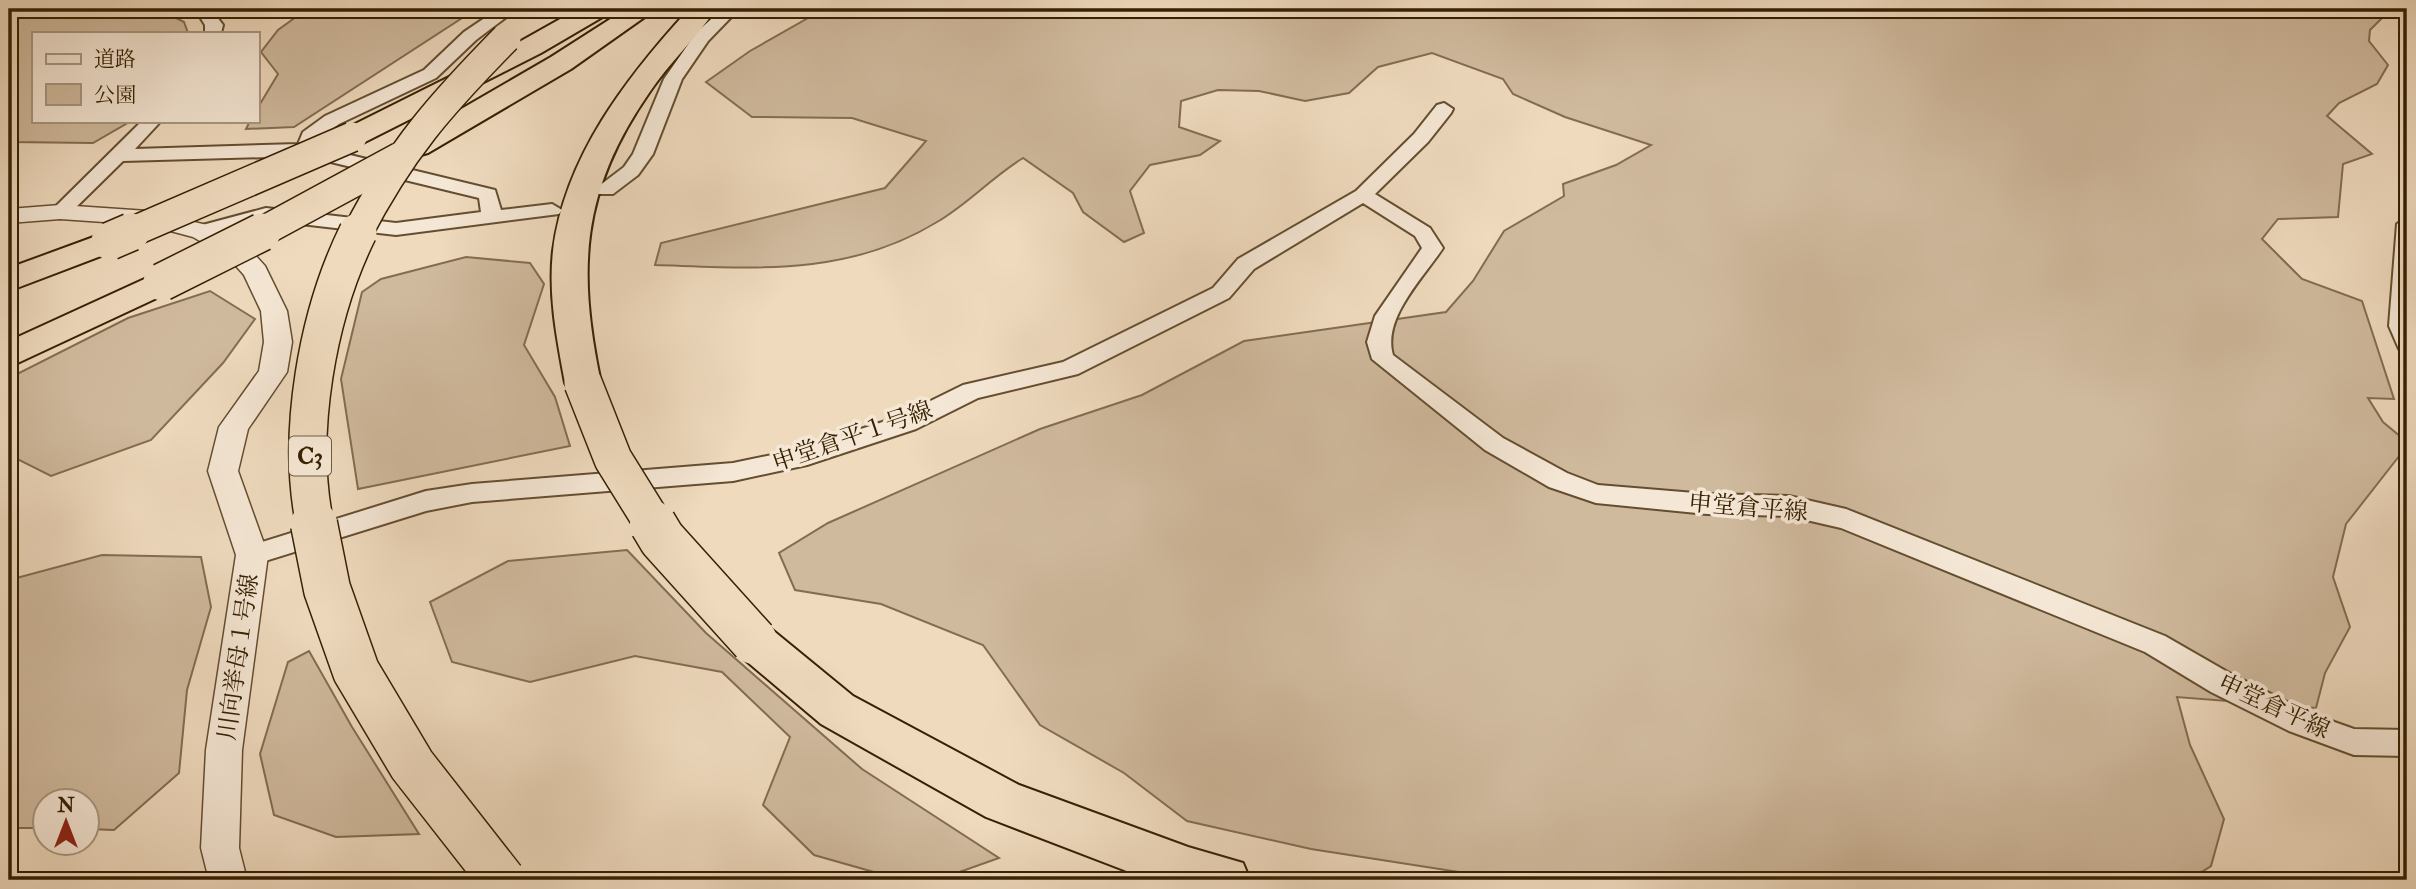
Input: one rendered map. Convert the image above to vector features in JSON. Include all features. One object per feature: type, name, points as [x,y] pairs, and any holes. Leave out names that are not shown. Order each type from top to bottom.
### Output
[{"type":"highway","name":"C3","points":[[502,880],[415,770],[351,659],[325,577],[310,491],[309,397],[327,310],[346,252],[386,181],[422,128],[507,24],[547,9]]},
{"type":"highway","points":[[9,280],[110,241],[352,136],[531,47],[597,9]]},
{"type":"highway","points":[[9,355],[314,206],[561,63],[643,9]]},
{"type":"highway","points":[[703,9],[637,88],[608,135],[585,186],[570,249],[570,320],[583,383],[613,459],[662,539],[754,641],[837,710],[1003,801],[1206,875]]},
{"type":"street","points":[[203,9],[215,25],[213,32]]},
{"type":"street","points":[[606,190],[631,171],[643,154],[673,79],[702,37],[731,9]]},
{"type":"street","points":[[306,150],[310,136],[332,120],[430,74],[470,36],[507,24]]},
{"type":"street","name":"申堂倉平１号線","points":[[252,555],[426,501],[460,495],[733,472],[798,459],[907,423],[971,391],[1070,368],[1221,293],[1247,264],[1268,249],[1363,195],[1421,138],[1444,109]]},
{"type":"street","points":[[9,216],[60,212],[151,122]]},
{"type":"street","points":[[119,155],[306,150],[488,194],[492,218]]},
{"type":"street","name":"申堂倉平線","points":[[1363,195],[1423,232],[1433,248],[1386,316],[1378,342],[1383,359],[1494,444],[1559,480],[1596,494],[1707,504],[1789,506],[1846,519],[2155,644],[2221,683],[2299,722],[2354,742],[2407,743]]},
{"type":"street","points":[[202,231],[266,214],[396,229],[552,210]]},
{"type":"street","name":"川向挙母１号線","points":[[60,212],[148,218],[202,231],[237,251],[256,272],[274,311],[278,342],[273,372],[234,427],[223,471],[252,555],[225,750],[220,848],[228,880]]},
{"type":"street","points":[[2407,225],[2400,326],[2407,344]]},
{"type":"green space","points":[[9,9],[159,9],[184,22],[188,32],[32,32],[32,122],[129,122],[93,143],[9,142]]},
{"type":"green space","points":[[307,9],[476,9],[294,127],[246,129],[250,122],[259,122],[259,106],[278,74],[261,52],[278,30]]},
{"type":"green space","points":[[824,9],[2398,9],[2385,15],[2370,30],[2369,41],[2388,65],[2377,84],[2339,103],[2327,116],[2372,154],[2343,164],[2338,217],[2278,219],[2262,239],[2302,279],[2362,301],[2394,399],[2368,398],[2383,422],[2407,442],[2407,446],[2346,524],[2333,577],[2350,627],[2325,673],[2316,708],[2177,697],[2190,745],[2224,819],[2211,866],[2189,880],[1510,880],[1311,849],[1187,821],[1124,773],[1040,725],[983,645],[881,604],[795,590],[779,553],[828,523],[1040,429],[1142,395],[1244,341],[1446,312],[1473,281],[1504,231],[1564,196],[1563,184],[1616,165],[1651,145],[1565,117],[1513,94],[1503,79],[1432,53],[1378,67],[1349,93],[1305,101],[1259,91],[1218,90],[1181,101],[1179,127],[1220,141],[1200,155],[1150,165],[1130,191],[1144,233],[1124,242],[1083,212],[1073,193],[1023,158],[937,222],[903,240],[869,252],[835,261],[800,265],[655,265],[661,243],[885,188],[926,141],[852,118],[752,117],[706,82],[750,51]]},
{"type":"green space","points":[[466,257],[530,263],[544,284],[524,345],[555,397],[570,446],[358,489],[341,379],[362,292],[381,279]]},
{"type":"green space","points":[[210,291],[255,319],[223,363],[151,440],[51,476],[9,455],[9,378],[128,318]]},
{"type":"green space","points":[[627,550],[706,633],[862,769],[999,858],[937,880],[902,880],[814,855],[763,805],[790,737],[722,672],[635,656],[530,682],[452,662],[430,602],[508,561]]},
{"type":"green space","points":[[102,555],[201,557],[211,607],[187,690],[179,773],[114,830],[102,830],[102,788],[32,788],[32,828],[9,828],[9,580]]},
{"type":"green space","points":[[309,651],[352,727],[419,834],[336,837],[274,815],[260,754],[288,662]]}]
